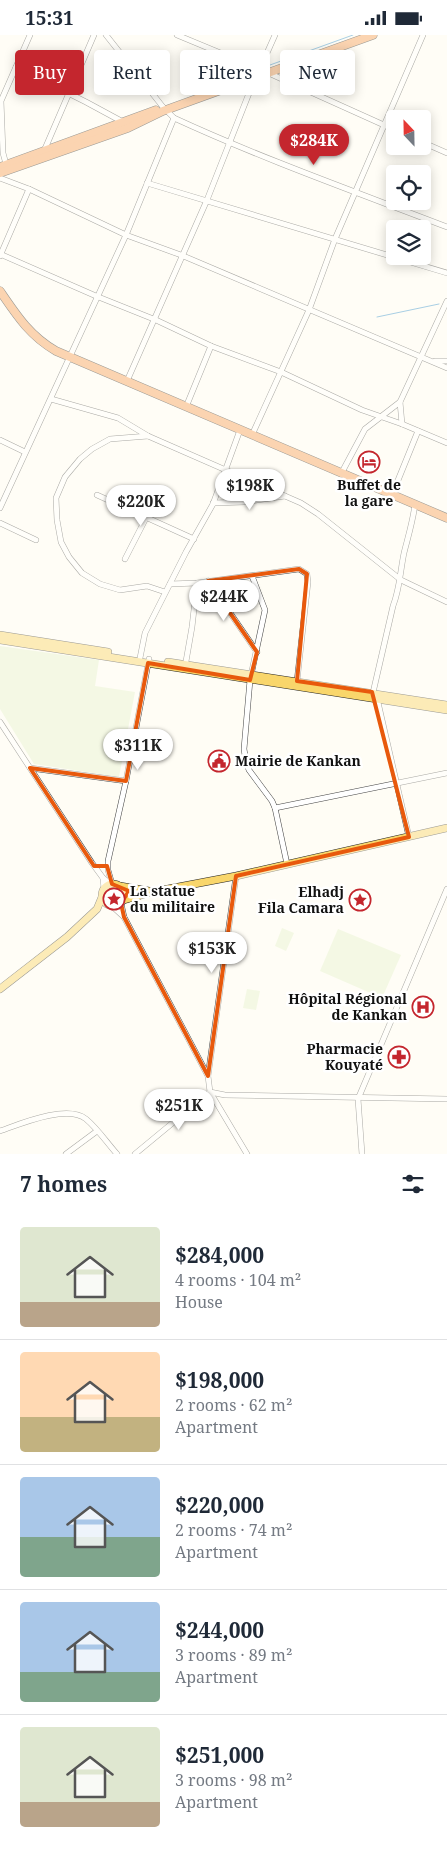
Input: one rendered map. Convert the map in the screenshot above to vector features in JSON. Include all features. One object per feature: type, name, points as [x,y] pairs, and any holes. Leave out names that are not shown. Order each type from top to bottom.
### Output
[{"type":"highway","points":[[270,71],[362,35]]},
{"type":"highway","points":[[270,71],[373,35]]},
{"type":"highway","points":[[0,173],[123,122],[202,95]]},
{"type":"highway","points":[[3,166],[128,127],[165,108]]},
{"type":"highway","points":[[0,291],[23,324],[37,339],[71,357],[447,518]]},
{"type":"main road","points":[[0,635],[140,657],[148,661]]},
{"type":"main road","points":[[0,640],[374,696],[447,705]]},
{"type":"main road","points":[[251,677],[297,681],[447,710]]},
{"type":"main road","points":[[97,909],[152,892],[236,876],[447,828]]},
{"type":"main road","points":[[111,886],[152,892]]},
{"type":"main road","points":[[0,989],[67,937],[97,909],[102,897],[111,886]]},
{"type":"main road","points":[[111,886],[124,892],[122,901]]},
{"type":"main road","points":[[102,897],[103,901],[111,906]]},
{"type":"street","points":[[23,50],[30,35]]},
{"type":"street","points":[[84,59],[94,35]]},
{"type":"street","points":[[106,35],[174,118],[230,144],[253,151],[447,227]]},
{"type":"street","points":[[268,50],[275,35]]},
{"type":"street","points":[[252,435],[309,309],[335,239],[423,35]]},
{"type":"street","points":[[180,36],[210,50]]},
{"type":"street","points":[[3,166],[1,101],[15,69]]},
{"type":"street","points":[[270,78],[384,125]]},
{"type":"street","points":[[43,155],[69,95]]},
{"type":"street","points":[[71,95],[123,122]]},
{"type":"street","points":[[128,381],[252,95]]},
{"type":"street","points":[[0,507],[71,357],[96,296],[126,235],[174,118]]},
{"type":"street","points":[[431,146],[447,153]]},
{"type":"street","points":[[0,178],[29,189],[126,235],[181,255],[447,367]]},
{"type":"street","points":[[147,183],[447,273]]},
{"type":"street","points":[[29,189],[0,255],[156,320],[211,346],[281,372],[362,410],[447,443]]},
{"type":"street","points":[[341,474],[365,429],[400,402],[445,312],[447,301]]},
{"type":"street","points":[[186,407],[211,346]]},
{"type":"street","points":[[433,361],[447,361]]},
{"type":"street","points":[[51,399],[118,418],[148,436],[301,503],[318,514],[401,580],[447,603]]},
{"type":"street","points":[[400,402],[402,424]]},
{"type":"street","points":[[140,657],[145,633],[213,503],[240,430]]},
{"type":"street","points":[[392,495],[418,431]]},
{"type":"street","points":[[148,436],[110,439],[92,449],[80,459],[65,477],[56,498],[57,520],[60,542],[82,573],[100,584],[120,590],[148,586],[166,592]]},
{"type":"street","points":[[0,440],[25,452]]},
{"type":"street","points":[[97,495],[194,539]]},
{"type":"street","points":[[213,503],[285,496]]},
{"type":"street","points":[[409,837],[374,696],[393,606],[401,580],[404,553],[416,504]]},
{"type":"street","points":[[125,559],[146,518]]},
{"type":"street","points":[[0,523],[36,540]]},
{"type":"street","points":[[170,584],[197,583],[299,569],[307,574],[308,582],[297,681]]},
{"type":"street","points":[[252,576],[265,610],[251,677],[244,749],[249,770],[275,808],[287,864]]},
{"type":"street","points":[[208,581],[257,652]]},
{"type":"street","points":[[185,667],[197,583]]},
{"type":"street","points":[[111,886],[107,865],[126,781],[148,661]]},
{"type":"street","points":[[0,722],[94,866],[111,886]]},
{"type":"street","points":[[30,768],[126,781]]},
{"type":"street","points":[[275,808],[447,773]]},
{"type":"street","points":[[94,866],[107,865]]},
{"type":"street","points":[[236,876],[208,1076],[210,1092],[246,1154]]},
{"type":"street","points":[[362,1154],[358,1099],[447,889]]},
{"type":"street","points":[[122,901],[124,917],[208,1076]]},
{"type":"street","points":[[111,906],[124,917]]},
{"type":"street","points":[[210,1092],[225,1095],[358,1099],[447,1099]]},
{"type":"street","points":[[135,1154],[210,1092]]},
{"type":"street","points":[[0,1131],[43,1117],[71,1114],[84,1118],[117,1154]]},
{"type":"street","points":[[66,1154],[97,1131]]},
{"type":"highlighted area","points":[[299,569],[307,574],[297,681],[372,692],[409,837],[236,876],[208,1076],[124,917],[121,903],[129,891],[112,884],[107,866],[94,866],[30,768],[126,781],[148,663],[250,680],[257,652],[208,581]]},
{"type":"green space","points":[[0,646],[99,660],[95,686],[135,692],[119,777],[34,764],[0,709]]},
{"type":"green space","points":[[282,928],[294,933],[286,951],[275,946]]},
{"type":"green space","points":[[338,929],[401,955],[382,998],[320,971]]},
{"type":"green space","points":[[247,989],[260,991],[256,1010],[243,1008]]},
{"type":"waterway","points":[[270,65],[353,35]]},
{"type":"waterway","points":[[377,317],[439,304]]},
{"type":"place","name":"Buffet de la gare","points":[[369,462]]},
{"type":"place","name":"Mairie de Kankan","points":[[219,761]]},
{"type":"place","name":"La statue du militaire","points":[[114,899]]},
{"type":"place","name":"Elhadj Fila Camara","points":[[360,900]]},
{"type":"place","name":"Hôpital Régional de Kankan","points":[[423,1007]]},
{"type":"place","name":"Pharmacie Kouyaté","points":[[399,1057]]}]
